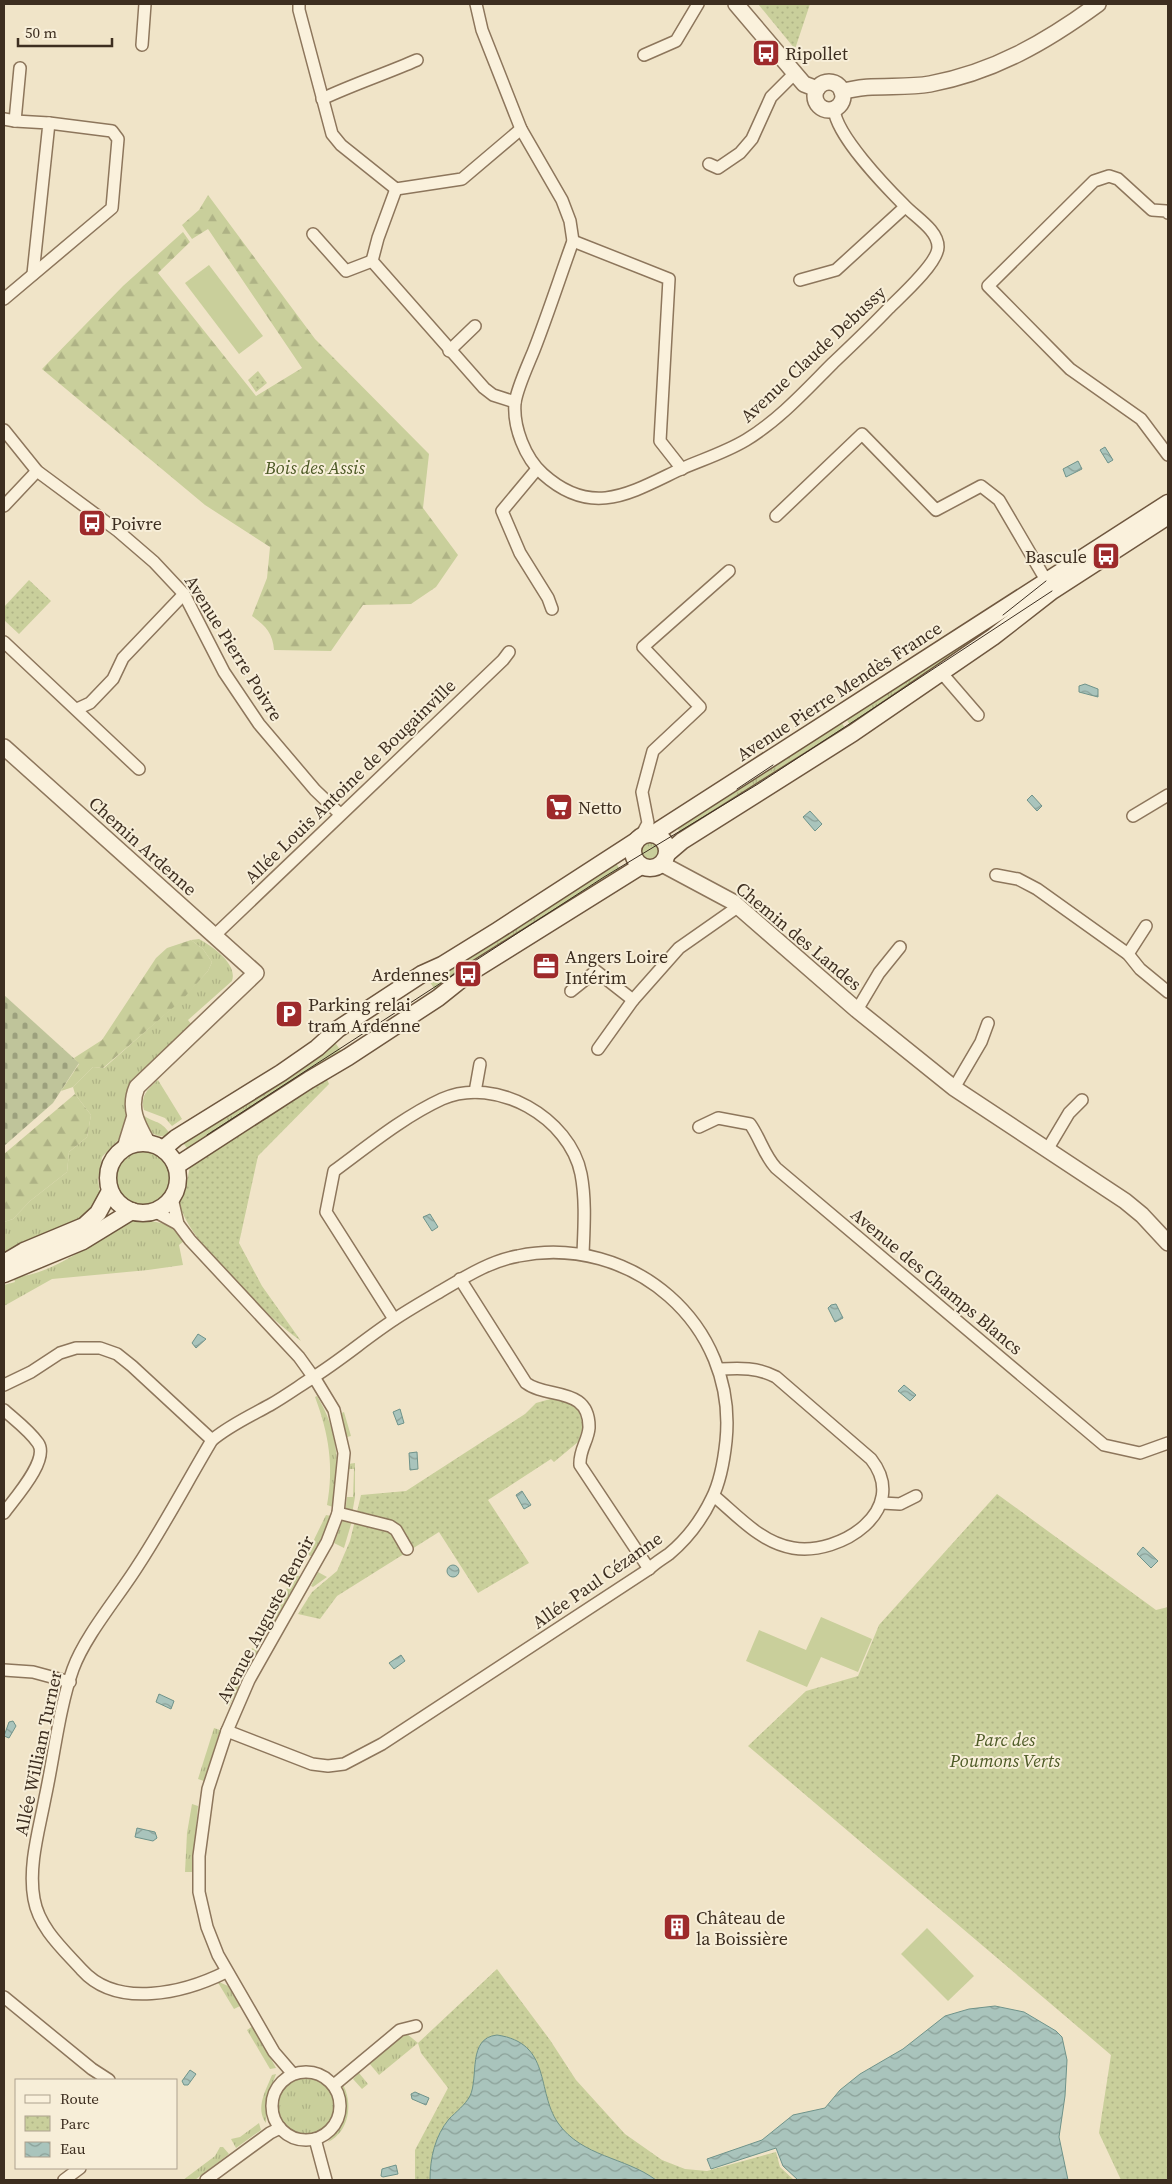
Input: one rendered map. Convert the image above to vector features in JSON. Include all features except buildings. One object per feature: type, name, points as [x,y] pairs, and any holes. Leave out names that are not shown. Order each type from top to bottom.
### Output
[{"type":"main road","points":[[665,858],[665,842],[643,837],[633,849],[633,856],[641,866],[648,869],[665,858],[682,841],[852,733],[1007,627],[1049,586],[1168,503]]},
{"type":"main road","points":[[1049,586],[1168,516]]},
{"type":"main road","name":"Avenue Pierre Mendès France","points":[[163,1149],[176,1138],[317,1048],[338,1029],[422,974],[442,965],[497,931],[643,837],[1049,586]]},
{"type":"main road","points":[[176,1166],[250,1117],[357,1052],[438,998],[468,974],[641,866]]},
{"type":"main road","points":[[147,1142],[163,1149],[176,1166],[178,1180],[172,1198],[154,1211],[143,1213],[132,1211],[117,1202],[110,1191],[108,1179],[109,1167],[115,1156],[124,1148],[136,1143],[147,1142]]},
{"type":"main road","points":[[4,1263],[24,1251],[84,1226],[98,1213],[110,1191]]},
{"type":"main road","points":[[4,1274],[91,1236],[132,1211]]},
{"type":"street","points":[[142,45],[145,4]]},
{"type":"street","points":[[300,4],[299,10],[332,134],[341,145],[396,189],[462,179],[522,130]]},
{"type":"street","points":[[476,4],[482,30],[522,130],[562,200],[570,220],[573,241],[669,279],[660,440],[682,469]]},
{"type":"street","points":[[644,55],[676,41],[698,4]]},
{"type":"street","points":[[736,4],[804,84],[817,89]]},
{"type":"street","points":[[842,92],[859,88],[906,87],[930,84],[993,66],[1022,54],[1049,39],[1098,4]]},
{"type":"street","points":[[322,98],[361,80],[376,79],[417,60]]},
{"type":"street","points":[[4,299],[112,208],[118,140],[112,130],[9,120],[20,68]]},
{"type":"street","points":[[709,164],[718,168],[740,153],[752,139],[771,96],[795,73]]},
{"type":"street","points":[[829,82],[837,85],[842,92],[841,102],[834,109],[826,110],[818,105],[815,97],[817,89],[822,84],[829,82]]},
{"type":"street","points":[[800,280],[836,270],[905,207],[842,132],[835,118],[834,109]]},
{"type":"street","points":[[33,274],[49,123]]},
{"type":"street","points":[[1168,213],[1166,211],[1152,210],[1118,179],[1110,176],[1094,181],[988,286],[1070,369],[1141,419],[1168,455]]},
{"type":"street","points":[[372,260],[396,189]]},
{"type":"street","name":"Avenue Claude Debussy","points":[[573,241],[515,402],[521,441],[537,469],[562,489],[584,497],[598,499],[614,498],[632,493],[682,469],[717,456],[748,439],[773,420],[872,327],[934,260],[938,246],[934,235],[905,207]]},
{"type":"street","points":[[313,234],[346,270],[372,260]]},
{"type":"street","points":[[372,260],[449,351],[484,388],[493,395],[515,402]]},
{"type":"street","points":[[449,351],[475,326]]},
{"type":"street","name":"Avenue Pierre Poivre","points":[[4,430],[37,471],[118,531],[154,562],[184,594],[224,672],[259,724],[315,790],[340,814]]},
{"type":"street","points":[[776,516],[862,434],[936,510],[981,486],[999,500],[1049,586]]},
{"type":"street","points":[[537,469],[502,511],[520,553],[548,598],[552,609]]},
{"type":"street","points":[[4,506],[37,471]]},
{"type":"street","points":[[643,837],[648,823],[642,792],[653,751],[700,708],[643,647],[729,571]]},
{"type":"street","points":[[77,709],[90,703],[113,679],[124,658],[184,594]]},
{"type":"street","points":[[4,642],[67,704],[77,709],[139,770]]},
{"type":"street","name":"Allée Louis Antoine de Bougainville","points":[[215,935],[503,660],[508,652]]},
{"type":"street","points":[[940,672],[978,715]]},
{"type":"street","name":"Chemin Ardenne","points":[[4,746],[256,973],[141,1082],[133,1099],[134,1119]]},
{"type":"street","points":[[1133,816],[1168,795]]},
{"type":"street","name":"Chemin des Landes","points":[[665,858],[688,880],[714,891],[739,906],[857,1010],[954,1088],[1135,1209],[1168,1243]]},
{"type":"street","points":[[996,875],[1018,879],[1037,889],[1128,954],[1140,969],[1168,992]]},
{"type":"street","points":[[598,1049],[633,1000],[679,948],[739,906]]},
{"type":"street","points":[[1128,954],[1146,926]]},
{"type":"street","name":"Chemin des Landes","points":[[857,1010],[879,974],[900,947]]},
{"type":"street","points":[[571,991],[596,971],[633,1000]]},
{"type":"street","points":[[954,1088],[981,1042],[988,1023]]},
{"type":"street","points":[[475,1092],[480,1064]]},
{"type":"street","points":[[394,1319],[326,1212],[334,1171],[392,1129],[443,1099],[475,1092],[505,1097],[532,1107],[564,1136],[581,1173],[584,1208],[583,1254]]},
{"type":"street","points":[[1047,1150],[1069,1112],[1082,1100]]},
{"type":"street","name":"Avenue des Champs Blancs","points":[[699,1127],[718,1118],[750,1124],[757,1134],[765,1154],[776,1168],[1104,1445],[1140,1453],[1168,1443]]},
{"type":"street","points":[[134,1119],[147,1142]]},
{"type":"street","points":[[124,1148],[134,1119]]},
{"type":"street","name":"Avenue Auguste Renoir","points":[[172,1198],[178,1224],[190,1240],[299,1358],[313,1378],[334,1410],[344,1453],[338,1513],[327,1542],[249,1680],[227,1731],[208,1789],[198,1856],[198,1892],[207,1926],[226,1972],[274,2052],[293,2074]]},
{"type":"street","name":"Avenue Auguste Renoir","points":[[154,1211],[178,1224]]},
{"type":"street","name":"Allée Paul Cézanne","points":[[227,1731],[312,1764],[344,1764],[382,1744],[648,1569],[682,1541],[701,1517],[714,1496],[722,1470],[727,1428],[723,1386],[719,1369],[698,1328],[682,1308],[656,1285],[631,1270],[583,1254],[559,1252],[517,1256],[490,1264],[394,1319],[313,1378]]},
{"type":"street","points":[[460,1280],[526,1383],[534,1390],[565,1394],[579,1402],[584,1410],[589,1427],[579,1455],[580,1465],[648,1569]]},
{"type":"street","points":[[4,1385],[31,1372],[60,1353],[76,1348],[100,1348],[118,1354],[212,1440]]},
{"type":"street","points":[[714,1496],[760,1535],[775,1543],[792,1548],[814,1550],[832,1545],[854,1534],[870,1522],[882,1503],[883,1481],[880,1470],[872,1459],[776,1376],[763,1370],[751,1368],[719,1369]]},
{"type":"street","name":"Allée William Turner","points":[[226,1972],[170,1990],[145,1994],[121,1993],[95,1983],[50,1936],[34,1900],[32,1873],[39,1828],[70,1682],[73,1670],[88,1640],[139,1564],[212,1440],[225,1429],[313,1378]]},
{"type":"street","points":[[4,1410],[39,1444],[40,1454],[38,1466],[4,1514]]},
{"type":"street","points":[[882,1503],[900,1504],[916,1496]]},
{"type":"street","points":[[338,1513],[390,1526],[396,1530],[408,1550]]},
{"type":"street","points":[[4,1670],[32,1672],[70,1682]]},
{"type":"street","points":[[4,1997],[92,2069],[107,2079]]},
{"type":"street","points":[[337,2082],[400,2030],[416,2026]]},
{"type":"street","points":[[313,2072],[337,2082],[340,2098],[338,2117],[328,2132],[315,2139],[298,2139],[280,2128],[272,2111],[273,2098],[282,2082],[293,2074],[313,2072]]},
{"type":"street","points":[[206,2180],[270,2133],[280,2128]]},
{"type":"street","points":[[315,2139],[326,2180]]},
{"type":"street","points":[[64,2180],[79,2169]]},
{"type":"green space","points":[[758,4],[810,4],[795,49]]},
{"type":"green space","name":"Bois des Assis","points":[[208,195],[315,339],[429,454],[423,508],[458,555],[436,587],[411,604],[363,605],[331,651],[274,650],[268,630],[252,616],[267,578],[270,547],[205,505],[42,369],[123,286],[183,232],[190,242],[158,273],[256,396],[302,368],[208,229],[192,239],[182,225],[199,210]]},
{"type":"green space","points":[[209,265],[263,336],[239,354],[185,283]]},
{"type":"green space","points":[[258,371],[267,383],[256,392],[248,380]]},
{"type":"green space","points":[[29,580],[51,601],[19,634],[4,620],[4,607]]},
{"type":"green space","points":[[986,625],[991,632],[850,725],[845,717]]},
{"type":"green space","points":[[840,720],[845,728],[681,834],[676,826]]},
{"type":"green space","points":[[649,839],[656,842],[659,849],[656,856],[649,859],[642,856],[639,849],[642,842]]},
{"type":"green space","points":[[614,860],[621,871],[435,990],[428,979]]},
{"type":"green space","points":[[199,939],[217,951],[228,962],[233,975],[232,981],[188,1020],[192,1025],[140,1075],[124,1134],[102,1157],[98,1180],[100,1194],[90,1214],[4,1255],[4,1222],[13,1219],[30,1201],[67,1172],[69,1152],[87,1137],[91,1115],[75,1094],[73,1087],[93,1067],[104,1068],[181,1000],[208,971],[212,962],[203,949],[191,940]]},
{"type":"green space","points":[[191,940],[203,949],[212,962],[208,971],[182,1000],[103,1068],[93,1067],[73,1087],[61,1091],[79,1064],[74,1058],[102,1040],[156,958],[167,948]]},
{"type":"green space","points":[[4,995],[79,1063],[53,1103],[4,1146]]},
{"type":"green space","points":[[334,1041],[341,1051],[189,1151],[181,1140]]},
{"type":"green space","points":[[326,1077],[329,1084],[258,1156],[239,1243],[262,1286],[301,1341],[269,1315],[212,1257],[185,1218],[179,1202],[185,1192],[190,1166]]},
{"type":"green space","points":[[158,1080],[182,1119],[172,1126],[165,1118],[144,1110],[144,1097],[151,1086]]},
{"type":"green space","points":[[75,1094],[91,1115],[87,1137],[69,1152],[67,1172],[30,1201],[13,1219],[4,1222],[4,1154]]},
{"type":"green space","points":[[140,1112],[149,1119],[159,1123],[171,1135],[159,1136],[154,1134],[147,1128]]},
{"type":"green space","points":[[136,1149],[148,1149],[158,1153],[166,1161],[170,1177],[166,1193],[158,1201],[148,1205],[136,1205],[126,1201],[118,1193],[114,1183],[114,1171],[118,1161],[126,1153]]},
{"type":"green space","points":[[129,1220],[153,1221],[172,1228],[184,1241],[179,1245],[183,1265],[52,1279],[4,1306],[4,1285],[15,1282],[13,1277],[28,1275],[58,1264]]},
{"type":"green space","points":[[317,1396],[329,1422],[336,1450],[337,1478],[333,1507],[327,1505],[330,1477],[329,1451],[324,1424],[315,1397]]},
{"type":"green space","points":[[554,1398],[571,1402],[579,1410],[583,1427],[578,1442],[554,1462],[551,1459],[488,1500],[529,1563],[478,1593],[439,1532],[337,1596],[320,1619],[298,1614],[312,1592],[337,1571],[350,1541],[361,1495],[406,1491],[525,1414],[536,1403]]},
{"type":"green space","points":[[344,1412],[351,1436],[347,1437],[339,1414]]},
{"type":"green space","points":[[355,1463],[355,1497],[352,1514],[345,1513],[347,1497],[353,1497],[354,1469],[348,1469],[348,1464]]},
{"type":"green space","name":"Parc des Poumons Verts","points":[[997,1494],[1156,1610],[1168,1607],[1168,2180],[1121,2180],[1099,2133],[1111,2055],[748,1746],[806,1691],[858,1676],[879,1625]]},
{"type":"green space","points":[[326,1515],[331,1516],[313,1557],[307,1554]]},
{"type":"green space","points":[[343,1519],[352,1521],[344,1548],[334,1543]]},
{"type":"green space","points":[[318,1572],[327,1577],[313,1587],[311,1586]]},
{"type":"green space","points":[[295,1574],[301,1577],[271,1631],[265,1627]]},
{"type":"green space","points":[[821,1617],[872,1639],[858,1672],[821,1657],[807,1687],[746,1661],[759,1630],[806,1650]]},
{"type":"green space","points":[[252,1648],[258,1651],[229,1706],[224,1703]]},
{"type":"green space","points":[[214,1728],[220,1730],[204,1781],[198,1779]]},
{"type":"green space","points":[[192,1804],[198,1806],[192,1872],[185,1872],[187,1833]]},
{"type":"green space","points":[[927,1928],[974,1976],[948,2001],[901,1954]]},
{"type":"green space","points":[[497,1969],[550,2040],[576,2080],[625,2134],[662,2160],[685,2169],[707,2171],[776,2152],[780,2167],[794,2180],[415,2180],[415,2150],[448,2088],[421,2053],[418,2043]]},
{"type":"green space","points":[[217,1981],[228,1986],[240,2006],[234,2009]]},
{"type":"green space","points":[[253,2026],[276,2068],[270,2069],[247,2030]]},
{"type":"green space","points":[[407,2034],[418,2043],[379,2075],[369,2063],[401,2035]]},
{"type":"green space","points":[[359,2073],[368,2084],[362,2089],[353,2079]]},
{"type":"green space","points":[[276,2074],[267,2099],[266,2123],[261,2111],[261,2105],[272,2075]]},
{"type":"green space","points":[[300,2078],[312,2078],[322,2082],[330,2090],[334,2106],[330,2122],[322,2130],[312,2134],[300,2134],[290,2130],[282,2122],[278,2112],[278,2100],[282,2090],[290,2082]]},
{"type":"green space","points":[[342,2083],[348,2099],[347,2116],[341,2131],[328,2142],[339,2129],[346,2112]]},
{"type":"green space","points":[[259,2123],[261,2130],[236,2148],[231,2139],[240,2137]]},
{"type":"green space","points":[[220,2147],[223,2147],[229,2154],[195,2180],[183,2180],[215,2156]]},
{"type":"water","points":[[1105,447],[1113,460],[1108,463],[1100,450]]},
{"type":"water","points":[[1078,461],[1082,469],[1066,477],[1063,469]]},
{"type":"water","points":[[1085,684],[1098,689],[1098,697],[1079,692],[1079,686]]},
{"type":"water","points":[[1032,795],[1042,806],[1037,811],[1027,800]]},
{"type":"water","points":[[810,811],[822,824],[815,831],[803,817]]},
{"type":"water","points":[[430,1214],[438,1227],[432,1231],[423,1217]]},
{"type":"water","points":[[836,1304],[843,1318],[835,1322],[828,1308]]},
{"type":"water","points":[[198,1334],[206,1339],[196,1348],[192,1343]]},
{"type":"water","points":[[904,1385],[916,1395],[910,1401],[898,1391]]},
{"type":"water","points":[[400,1409],[404,1423],[398,1425],[393,1412]]},
{"type":"water","points":[[417,1452],[418,1469],[410,1470],[409,1453]]},
{"type":"water","points":[[522,1491],[531,1505],[524,1509],[516,1495]]},
{"type":"water","points":[[1143,1547],[1158,1561],[1151,1568],[1137,1554]]},
{"type":"water","points":[[453,1565],[459,1571],[453,1577],[447,1571]]},
{"type":"water","points":[[401,1655],[405,1661],[394,1669],[389,1663]]},
{"type":"water","points":[[159,1694],[174,1701],[171,1709],[156,1702]]},
{"type":"water","points":[[13,1721],[16,1726],[9,1738],[4,1736],[9,1722]]},
{"type":"water","points":[[137,1828],[155,1832],[157,1838],[153,1841],[135,1837]]},
{"type":"water","points":[[995,2006],[1024,2012],[1056,2031],[1062,2037],[1067,2060],[1065,2096],[1059,2137],[1068,2180],[798,2180],[783,2166],[776,2148],[711,2169],[707,2159],[762,2140],[793,2115],[825,2108],[840,2090],[860,2074],[903,2049],[945,2016],[969,2009]]},
{"type":"water","points":[[497,2035],[515,2040],[527,2048],[535,2058],[551,2110],[558,2123],[568,2134],[591,2150],[644,2172],[656,2180],[430,2180],[432,2156],[440,2133],[449,2119],[470,2096],[473,2088],[476,2060],[481,2043]]},
{"type":"water","points":[[190,2070],[196,2074],[188,2085],[184,2085],[182,2081]]},
{"type":"water","points":[[415,2092],[429,2098],[426,2105],[412,2099],[411,2094]]},
{"type":"water","points":[[396,2165],[398,2174],[381,2176],[382,2169]]},
{"type":"tram line","points":[[1003,615],[1046,581]]},
{"type":"tram line","points":[[207,1135],[604,877],[758,784],[1052,591]]},
{"type":"tram line","points":[[737,789],[773,765]]},
{"type":"place","name":"Ripollet","points":[[766,53]]},
{"type":"place","name":"Poivre","points":[[92,523]]},
{"type":"place","name":"Bascule","points":[[1106,556]]},
{"type":"place","name":"Netto","points":[[559,807]]},
{"type":"place","name":"Angers Loire Intérim","points":[[546,966]]},
{"type":"place","name":"Ardennes","points":[[468,974]]},
{"type":"place","name":"Parking relai tram Ardenne","points":[[289,1014]]},
{"type":"place","name":"Château de la Boissière","points":[[677,1927]]}]
